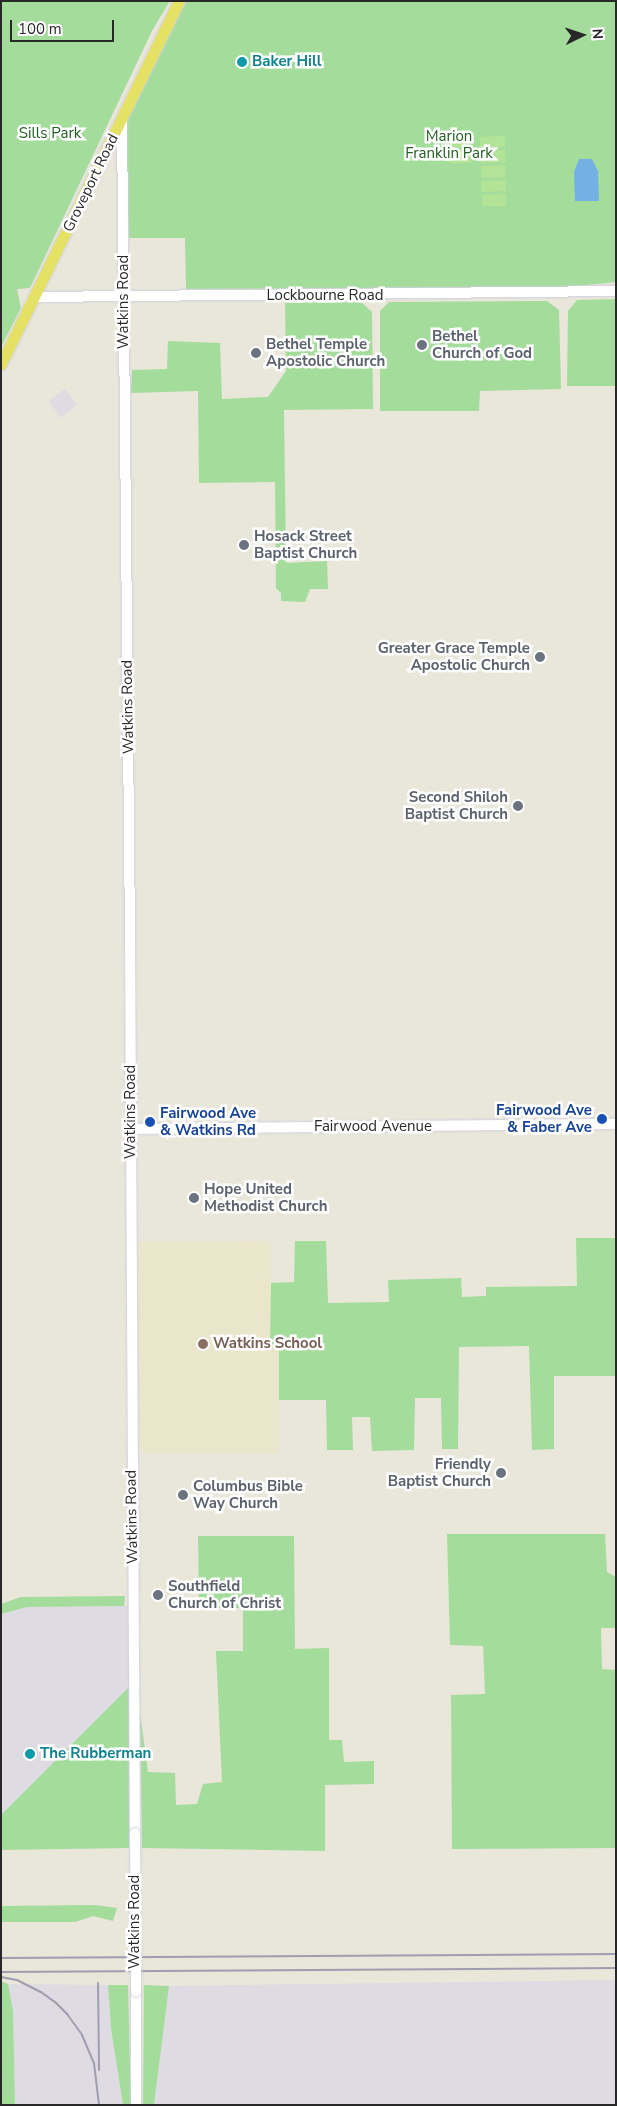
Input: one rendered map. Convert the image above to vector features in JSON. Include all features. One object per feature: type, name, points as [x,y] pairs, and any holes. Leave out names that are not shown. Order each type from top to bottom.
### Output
[{"type":"main road","name":"Groveport Road","points":[[1,364],[179,1]]},
{"type":"street","name":"Watkins Road","points":[[122,119],[131,1130],[136,2105]]},
{"type":"street","name":"Lockbourne Road","points":[[35,297],[616,292]]},
{"type":"street","name":"Fairwood Avenue","points":[[131,1130],[616,1124]]},
{"type":"shaded area","points":[[65,389],[77,405],[61,418],[49,401]]},
{"type":"shaded area","name":"Watkins School","points":[[271,1241],[270,1339],[271,1348],[279,1348],[280,1453],[145,1453],[137,1447],[135,1246],[140,1242]]},
{"type":"shaded area","name":"The Rubberman","points":[[129,1606],[129,1687],[1,1815],[1,1614],[27,1607]]},
{"type":"shaded area","points":[[616,1980],[616,2105],[154,2105],[169,1986]]},
{"type":"shaded area","points":[[8,1984],[108,1985],[111,2028],[123,2105],[15,2105],[13,2011]]},
{"type":"green space","name":"Sills Park","points":[[1,1],[170,1],[153,29],[30,288],[17,289],[21,308],[1,347]]},
{"type":"green space","name":"Marion Franklin Park","points":[[185,1],[616,1],[616,282],[568,287],[186,289],[185,238],[129,238],[125,130],[128,115]]},
{"type":"green space","points":[[449,134],[472,134],[472,147],[449,147]]},
{"type":"green space","points":[[505,136],[505,147],[480,148],[480,137]]},
{"type":"green space","points":[[472,150],[472,163],[449,163],[449,151]]},
{"type":"green space","points":[[505,150],[505,162],[481,163],[480,151]]},
{"type":"green space","points":[[505,165],[506,177],[481,178],[481,166]]},
{"type":"green space","points":[[506,180],[506,191],[481,192],[481,181]]},
{"type":"green space","points":[[506,194],[506,206],[482,206],[482,195]]},
{"type":"green space","points":[[616,299],[616,386],[567,386],[568,311],[577,300]]},
{"type":"green space","points":[[547,301],[559,310],[561,389],[480,391],[479,411],[380,411],[380,311],[389,302]]},
{"type":"green space","points":[[361,302],[372,312],[373,409],[284,410],[286,563],[327,561],[328,589],[310,589],[305,602],[281,601],[281,593],[276,588],[275,482],[199,483],[198,391],[131,393],[132,370],[167,369],[168,341],[220,343],[222,399],[268,397],[286,371],[285,303]]},
{"type":"green space","points":[[576,1238],[616,1238],[616,1376],[554,1376],[554,1449],[532,1450],[529,1346],[459,1347],[458,1449],[442,1449],[441,1398],[415,1398],[414,1450],[372,1451],[370,1417],[352,1417],[353,1450],[327,1450],[326,1400],[279,1400],[279,1349],[270,1348],[271,1283],[294,1282],[295,1241],[326,1241],[328,1303],[389,1302],[388,1280],[461,1278],[462,1297],[486,1296],[486,1287],[577,1286]]},
{"type":"green space","points":[[447,1534],[605,1534],[607,1572],[616,1577],[616,1628],[601,1628],[602,1669],[616,1670],[616,1848],[452,1849],[451,1695],[485,1694],[483,1646],[450,1645]]},
{"type":"green space","points":[[198,1536],[294,1536],[295,1649],[329,1648],[329,1740],[342,1740],[344,1762],[374,1761],[374,1784],[325,1785],[325,1851],[142,1848],[140,1713],[148,1772],[175,1773],[176,1805],[197,1804],[203,1784],[222,1782],[216,1651],[243,1651],[243,1608],[199,1608]]},
{"type":"green space","points":[[125,1596],[124,1606],[27,1607],[1,1614],[1,1604],[21,1597]]},
{"type":"green space","points":[[129,1687],[129,1848],[1,1850],[1,1815]]},
{"type":"green space","points":[[95,1905],[117,1908],[113,1921],[93,1916],[75,1922],[1,1922],[1,1906]]},
{"type":"green space","points":[[1,1981],[8,1984],[13,2011],[15,2105],[1,2105]]},
{"type":"green space","points":[[108,1985],[128,1985],[131,2105],[123,2105],[111,2028]]},
{"type":"green space","points":[[144,1985],[169,1986],[154,2105],[143,2105]]},
{"type":"water","points":[[579,159],[592,159],[598,171],[599,201],[575,201],[574,172]]},
{"type":"railway","points":[[1,1958],[616,1954]]},
{"type":"railway","points":[[1,1972],[616,1968]]},
{"type":"railway","points":[[1,1977],[17,1980],[41,1992],[67,2014],[82,2035],[94,2063],[99,2105]]},
{"type":"railway","points":[[98,1983],[99,2070]]},
{"type":"place","name":"Baker Hill","points":[[242,62]]},
{"type":"place","name":"Bethel Church of God","points":[[422,345]]},
{"type":"place","name":"Bethel Temple Apostolic Church","points":[[256,353]]},
{"type":"place","name":"Hosack Street Baptist Church","points":[[244,545]]},
{"type":"place","name":"Greater Grace Temple Apostolic Church","points":[[540,657]]},
{"type":"place","name":"Second Shiloh Baptist Church","points":[[518,806]]},
{"type":"place","name":"Fairwood Ave & Faber Ave","points":[[602,1119]]},
{"type":"place","name":"Fairwood Ave & Watkins Rd","points":[[150,1122]]},
{"type":"place","name":"Hope United Methodist Church","points":[[194,1198]]},
{"type":"place","name":"Watkins School","points":[[203,1344]]},
{"type":"place","name":"Friendly Baptist Church","points":[[501,1473]]},
{"type":"place","name":"Columbus Bible Way Church","points":[[183,1495]]},
{"type":"place","name":"Southfield Church of Christ","points":[[158,1595]]},
{"type":"place","name":"The Rubberman","points":[[30,1754]]}]
